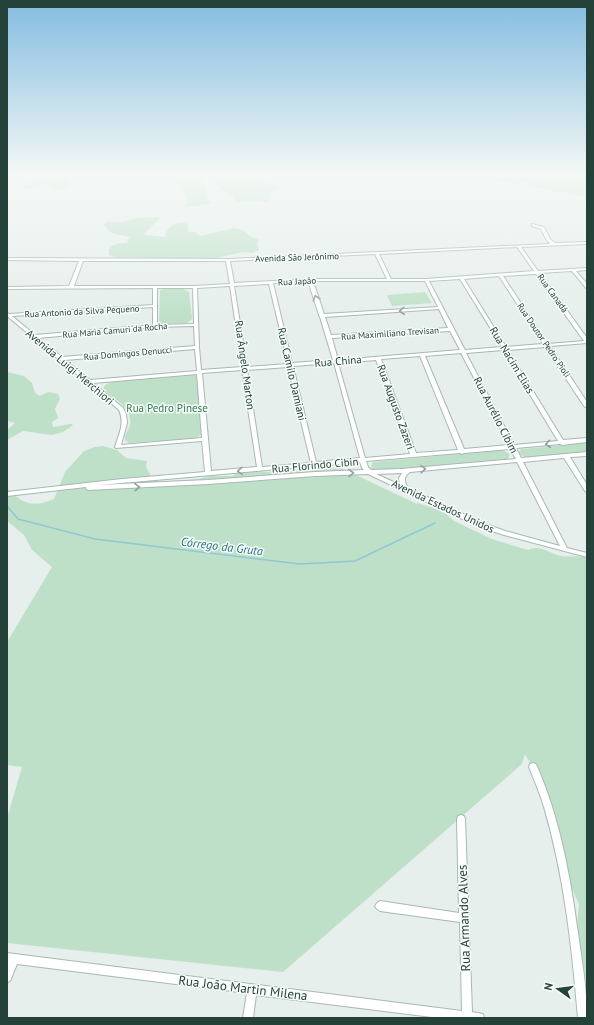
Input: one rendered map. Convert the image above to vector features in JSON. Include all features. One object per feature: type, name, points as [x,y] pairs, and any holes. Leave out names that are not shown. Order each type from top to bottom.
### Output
[{"type":"street","points":[[533,225],[543,228],[548,239],[553,244]]},
{"type":"street","name":"Avenida São Jerônimo","points":[[520,248],[553,244],[587,243]]},
{"type":"street","name":"Avenida São Jerônimo","points":[[7,262],[228,261],[587,246]]},
{"type":"street","name":"Rua Canadá","points":[[520,248],[587,341]]},
{"type":"street","points":[[377,255],[389,279]]},
{"type":"street","name":"Avenida São Jerônimo","points":[[7,259],[81,261]]},
{"type":"street","points":[[71,288],[81,261]]},
{"type":"street","name":"Rua Ângelo Marton","points":[[228,261],[233,285],[260,469]]},
{"type":"street","name":"Rua Japão","points":[[7,288],[195,287],[310,280],[426,280],[587,269]]},
{"type":"street","points":[[573,270],[587,287]]},
{"type":"street","name":"Rua Doutor Pedro Pioli","points":[[500,274],[587,406]]},
{"type":"street","name":"Rua Nacim Elias","points":[[462,278],[562,443]]},
{"type":"street","points":[[310,280],[329,337],[362,460],[365,468],[370,472]]},
{"type":"street","name":"Rua Aurélio Cibim","points":[[426,280],[464,351],[565,550]]},
{"type":"street","name":"Rua Camilo Damiani","points":[[271,283],[314,465]]},
{"type":"street","points":[[155,287],[155,326]]},
{"type":"street","points":[[195,287],[197,347],[208,474]]},
{"type":"street","name":"Rua Antonio da Silva Pequeno","points":[[8,315],[155,306]]},
{"type":"street","points":[[321,316],[441,308]]},
{"type":"street","name":"Avenida Luigi Merchiori","points":[[8,315],[33,338],[121,409],[125,415],[125,422],[118,447],[205,439]]},
{"type":"street","name":"Rua Maria Camuri da Rocha","points":[[33,338],[155,326],[196,325]]},
{"type":"street","name":"Rua Maximiliano Trevisan","points":[[329,337],[452,329]]},
{"type":"street","name":"Rua China","points":[[89,382],[587,341]]},
{"type":"street","name":"Rua Domingos Denucci","points":[[59,359],[197,347]]},
{"type":"street","points":[[422,355],[462,452]]},
{"type":"street","name":"Rua Augusto Zazeri","points":[[378,358],[414,456]]},
{"type":"street","name":"Rua Florindo Cibin","points":[[7,494],[260,469],[512,448],[587,440]]},
{"type":"street","name":"Rua Florindo Cibin","points":[[42,490],[120,488],[315,474],[408,470],[587,454]]},
{"type":"street","points":[[566,456],[587,490]]},
{"type":"street","points":[[406,489],[402,484],[401,479],[403,474],[408,470]]},
{"type":"street","name":"Avenida Estados Unidos","points":[[370,472],[491,529],[587,555]]},
{"type":"street","points":[[533,767],[550,812],[566,882],[579,975],[583,1018]]},
{"type":"street","name":"Rua Armando Alves","points":[[461,819],[467,1017]]},
{"type":"street","points":[[380,906],[464,918]]},
{"type":"street","points":[[7,978],[10,958]]},
{"type":"street","name":"Rua João Martin Milena","points":[[10,958],[479,1018]]},
{"type":"street","points":[[248,1018],[252,988]]},
{"type":"green space","points":[[106,222],[156,222],[143,235],[165,237],[170,227],[175,224],[182,223],[186,223],[188,226],[188,232],[195,232],[200,236],[235,228],[244,231],[250,236],[259,240],[257,244],[259,250],[252,253],[243,252],[211,259],[170,260],[138,257],[119,258],[109,255],[109,249],[117,244],[128,243],[127,240],[131,237],[110,232],[104,225]]},
{"type":"green space","points":[[184,289],[189,292],[192,319],[187,323],[159,324],[160,290]]},
{"type":"green space","points":[[425,292],[432,303],[392,306],[387,295]]},
{"type":"green space","points":[[7,372],[24,376],[32,383],[35,393],[40,396],[48,392],[58,394],[60,399],[55,409],[58,418],[52,422],[53,427],[73,425],[63,432],[52,435],[23,431],[7,440],[7,430],[15,423],[7,421]]},
{"type":"green space","name":"Rua Pedro Pinese","points":[[192,374],[198,378],[202,434],[191,439],[129,443],[125,440],[125,436],[130,425],[129,414],[122,404],[103,390],[105,385],[112,381]]},
{"type":"green space","points":[[587,443],[587,452],[527,458],[519,452],[521,449]]},
{"type":"green space","points":[[103,446],[117,450],[126,458],[147,461],[146,467],[152,478],[160,482],[199,479],[208,476],[232,476],[238,473],[255,471],[277,473],[341,468],[417,504],[418,503],[436,509],[446,514],[454,521],[492,539],[528,550],[537,548],[561,556],[587,557],[587,988],[576,940],[579,904],[568,881],[535,772],[525,754],[522,764],[283,972],[7,943],[7,818],[22,767],[7,765],[7,642],[52,567],[32,550],[24,535],[7,521],[7,488],[18,498],[28,503],[34,504],[47,502],[54,499],[65,472],[84,451]]},
{"type":"green space","points":[[502,450],[510,454],[508,459],[378,471],[373,470],[371,467],[373,462]]},
{"type":"waterway","name":"Córrego da Gruta","points":[[7,506],[18,519],[95,539],[300,564],[355,561],[435,523]]}]
